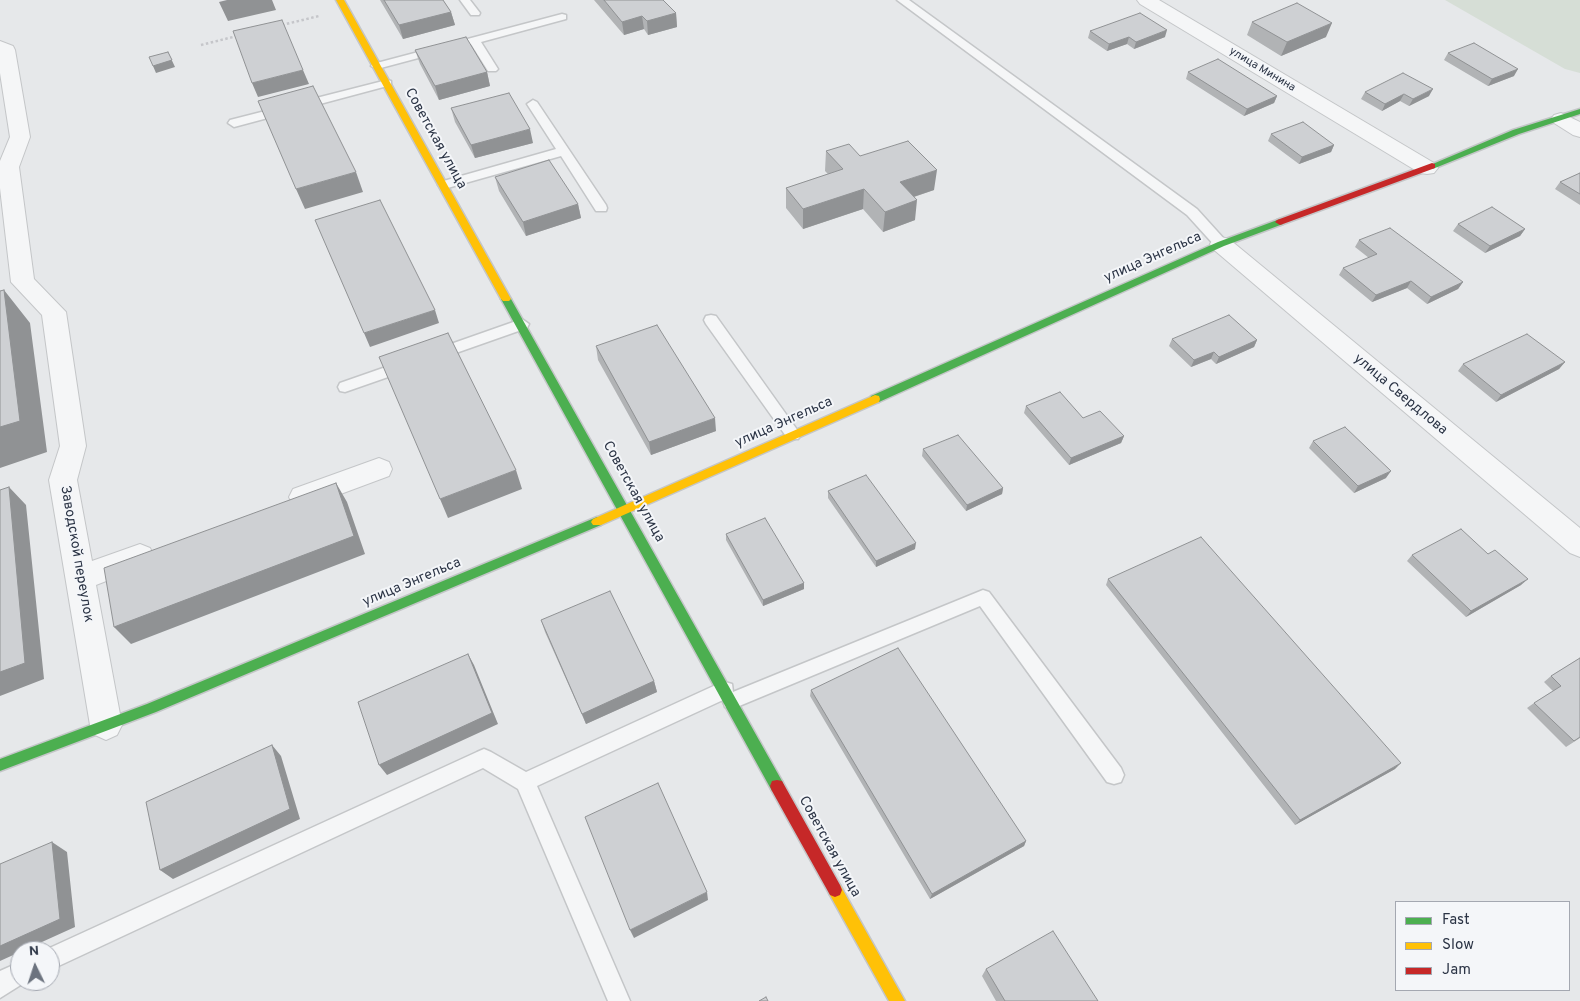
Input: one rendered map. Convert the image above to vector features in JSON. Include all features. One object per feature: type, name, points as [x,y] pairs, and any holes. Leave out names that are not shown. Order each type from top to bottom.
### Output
[{"type":"street","name":"улица Минина","points":[[1146,0],[1427,168]]},
{"type":"street","name":"Советская улица","points":[[343,5],[626,510],[897,1001]]},
{"type":"street","name":"Заводской переулок","points":[[0,47],[6,50],[20,137],[8,167],[22,282],[54,312],[73,446],[63,480],[106,725]]},
{"type":"street","name":"улица Энгельса","points":[[0,766],[106,725],[626,510],[1221,244],[1427,168],[1516,132],[1561,119],[1580,111]]},
{"type":"street","points":[[1561,119],[1580,131]]},
{"type":"street","name":"улица Свердлова","points":[[1221,244],[1580,545]]},
{"type":"street","points":[[276,507],[379,469]]},
{"type":"street","points":[[80,578],[164,547]]},
{"type":"lane","points":[[465,0],[475,13]]},
{"type":"lane","points":[[902,0],[1192,212],[1221,244]]},
{"type":"lane","points":[[377,66],[562,18]]},
{"type":"lane","points":[[474,40],[492,69]]},
{"type":"lane","points":[[234,123],[387,83]]},
{"type":"lane","points":[[533,104],[601,208]]},
{"type":"lane","points":[[444,185],[563,151]]},
{"type":"lane","points":[[711,320],[793,435]]},
{"type":"lane","points":[[345,387],[522,324]]},
{"type":"lane","points":[[525,782],[729,696],[983,597],[1114,775]]},
{"type":"lane","points":[[60,954],[484,758],[525,782],[620,1001]]},
{"type":"lane","points":[[0,987],[10,978]]},
{"type":"path","points":[[278,26],[343,5]]},
{"type":"path","points":[[201,45],[239,36]]},
{"type":"shaded area","points":[[1445,0],[1580,0],[1580,73],[1565,69]]},
{"type":"building","points":[[384,0],[443,0],[451,12],[399,25]]},
{"type":"building","points":[[604,0],[663,0],[676,13],[647,21],[642,16],[622,22]]},
{"type":"building","points":[[1297,3],[1332,23],[1287,42],[1252,22]]},
{"type":"building","points":[[1140,13],[1167,30],[1136,42],[1129,37],[1109,44],[1090,31]]},
{"type":"building","points":[[282,20],[303,70],[252,83],[233,31]]},
{"type":"building","points":[[466,37],[487,72],[435,86],[415,50]]},
{"type":"building","points":[[1474,43],[1518,69],[1492,79],[1448,53]]},
{"type":"building","points":[[168,52],[172,60],[153,66],[149,57]]},
{"type":"building","points":[[1218,59],[1277,96],[1247,109],[1188,72]]},
{"type":"building","points":[[1403,73],[1433,89],[1413,99],[1404,94],[1385,104],[1365,92]]},
{"type":"building","points":[[313,86],[356,172],[296,189],[258,101]]},
{"type":"building","points":[[509,93],[530,129],[471,145],[451,108]]},
{"type":"building","points":[[1303,122],[1334,145],[1302,157],[1271,134]]},
{"type":"building","points":[[908,141],[937,170],[900,182],[917,200],[885,212],[864,189],[803,209],[786,188],[843,169],[826,151],[849,144],[860,156]]},
{"type":"building","points":[[549,160],[578,204],[523,222],[495,177]]},
{"type":"building","points":[[1580,173],[1580,194],[1560,182]]},
{"type":"building","points":[[380,200],[435,310],[364,333],[315,220]]},
{"type":"building","points":[[1492,207],[1525,229],[1490,246],[1458,224]]},
{"type":"building","points":[[1390,228],[1463,282],[1431,297],[1411,281],[1376,295],[1343,268],[1377,254],[1359,240]]},
{"type":"building","points":[[4,290],[20,421],[0,427],[0,291]]},
{"type":"building","points":[[1229,315],[1257,340],[1219,357],[1214,352],[1194,360],[1172,339]]},
{"type":"building","points":[[657,325],[715,418],[649,442],[596,346]]},
{"type":"building","points":[[448,333],[516,470],[440,499],[379,357]]},
{"type":"building","points":[[1527,334],[1565,362],[1501,395],[1463,364]]},
{"type":"building","points":[[1060,392],[1083,418],[1100,411],[1124,436],[1071,458],[1026,406]]},
{"type":"building","points":[[1345,427],[1391,471],[1358,486],[1313,441]]},
{"type":"building","points":[[958,435],[1003,488],[967,505],[923,449]]},
{"type":"building","points":[[866,475],[916,543],[876,561],[828,491]]},
{"type":"building","points":[[336,483],[354,536],[114,627],[104,568]]},
{"type":"building","points":[[9,487],[25,663],[0,672],[0,490]]},
{"type":"building","points":[[765,518],[804,583],[763,600],[726,534]]},
{"type":"building","points":[[1461,529],[1488,554],[1495,550],[1528,579],[1471,611],[1412,555]]},
{"type":"building","points":[[1201,537],[1401,763],[1300,820],[1108,579]]},
{"type":"building","points":[[610,591],[654,681],[582,714],[541,620]]},
{"type":"building","points":[[898,648],[1026,841],[932,894],[811,690]]},
{"type":"building","points":[[468,654],[492,713],[379,765],[358,702]]},
{"type":"building","points":[[1580,658],[1580,737],[1574,741],[1534,703],[1561,686],[1551,676]]},
{"type":"building","points":[[272,745],[290,809],[160,870],[146,802]]},
{"type":"building","points":[[658,783],[707,892],[630,930],[585,817]]},
{"type":"building","points":[[52,842],[60,919],[0,946],[0,864]]},
{"type":"building","points":[[1053,931],[1098,1001],[1005,1001],[986,969]]},
{"type":"building","points":[[766,997],[768,1001],[759,1001]]},
{"type":"traffic: fast","points":[[1432,166],[1516,132],[1580,111]]},
{"type":"traffic: fast","points":[[875,399],[1221,244],[1280,222]]},
{"type":"traffic: fast","points":[[506,299],[777,786]]},
{"type":"traffic: fast","points":[[0,765],[151,708],[597,522]]},
{"type":"traffic: slow","points":[[340,0],[506,299]]},
{"type":"traffic: slow","points":[[597,522],[875,399]]},
{"type":"traffic: slow","points":[[835,890],[897,1001]]},
{"type":"traffic: jam","points":[[1280,222],[1432,166]]},
{"type":"traffic: jam","points":[[777,786],[835,890]]}]
